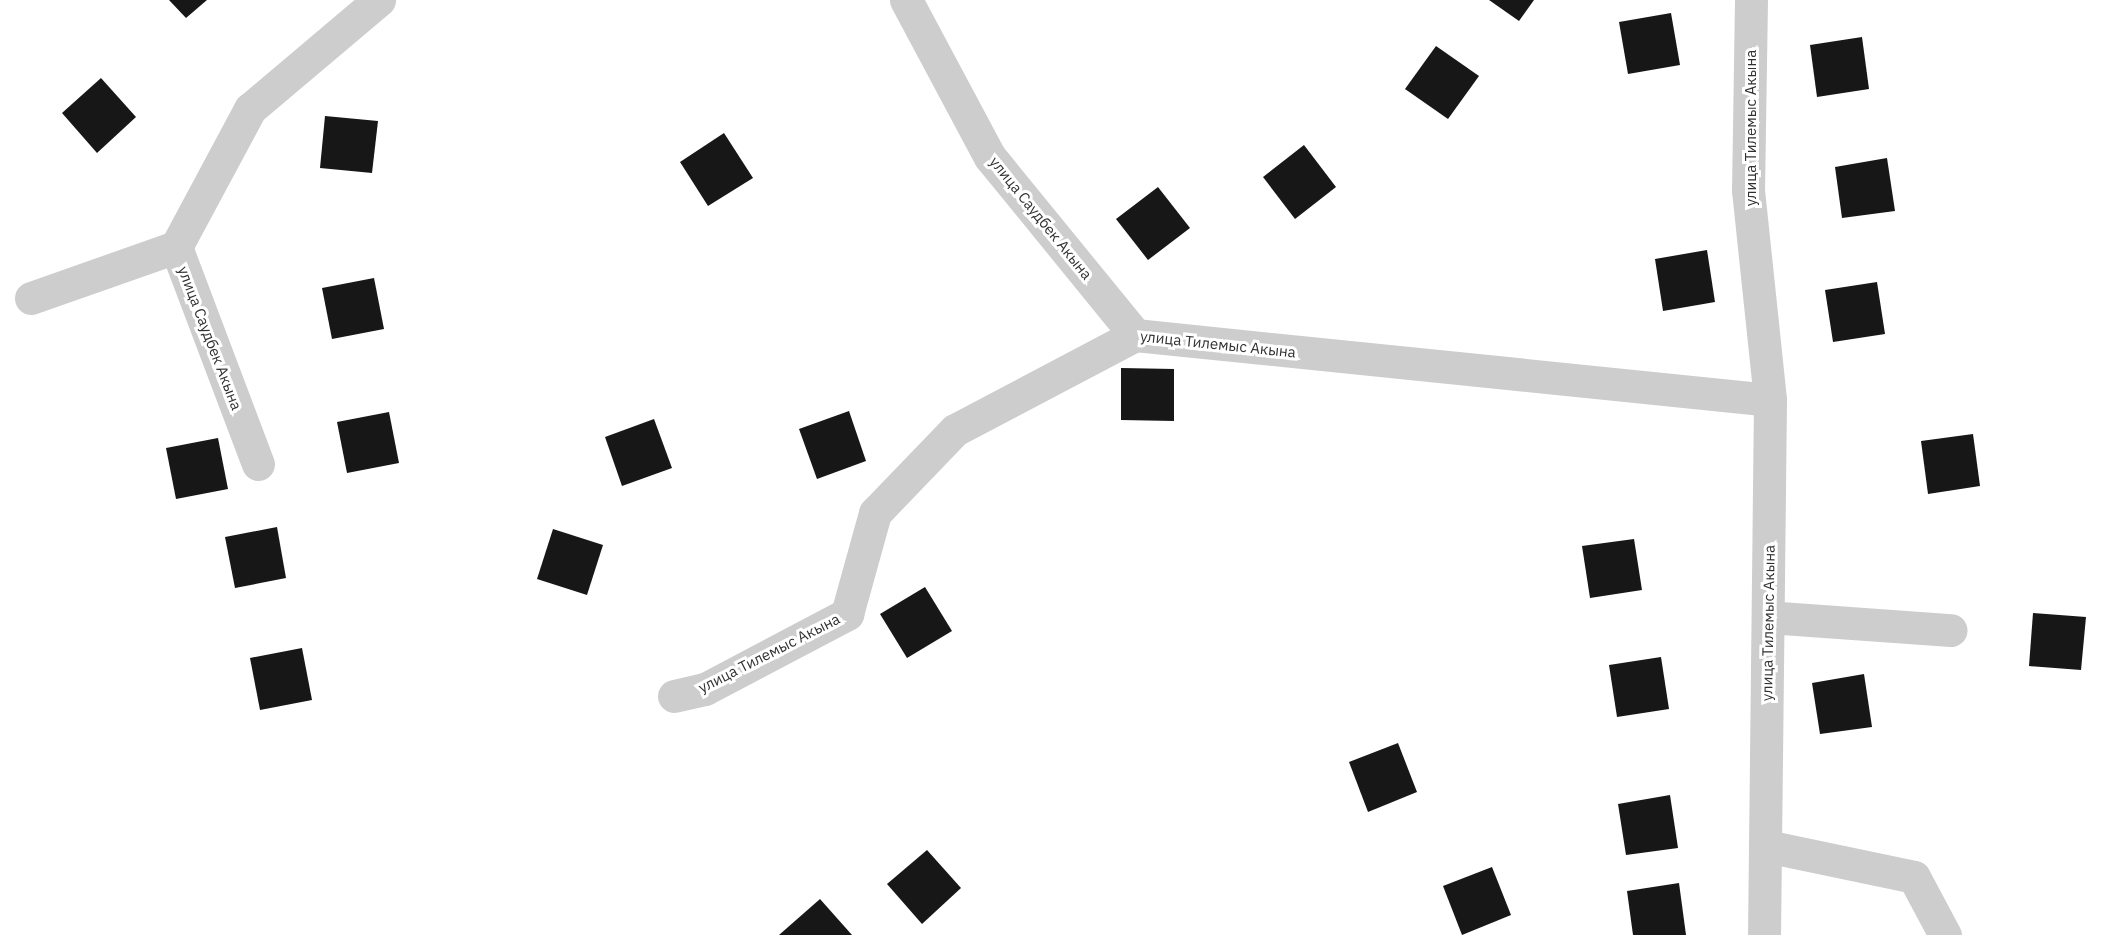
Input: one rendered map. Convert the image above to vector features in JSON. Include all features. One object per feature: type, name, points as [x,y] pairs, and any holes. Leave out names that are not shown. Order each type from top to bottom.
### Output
[{"type":"street","name":"улица Саудбек Акына","points":[[258,464],[176,247],[250,109],[379,0]]},
{"type":"street","name":"улица Саудбек Акына","points":[[906,0],[990,157],[1136,335]]},
{"type":"street","name":"улица Тилемыс Акына","points":[[1751,0],[1748,190],[1770,400],[1764,935]]},
{"type":"street","points":[[31,298],[176,247]]},
{"type":"street","name":"улица Тилемыс Акына","points":[[674,696],[705,689],[847,614],[875,513],[955,430],[1136,335],[1770,400]]},
{"type":"street","points":[[1768,617],[1951,630]]},
{"type":"street","points":[[1766,846],[1914,877],[1945,935]]},
{"type":"building","points":[[169,0],[207,0],[186,18]]},
{"type":"building","points":[[1489,0],[1534,0],[1519,21]]},
{"type":"building","points":[[1671,13],[1680,65],[1628,74],[1619,22]]},
{"type":"building","points":[[1862,37],[1869,89],[1817,97],[1810,45]]},
{"type":"building","points":[[1436,46],[1479,76],[1448,119],[1405,89]]},
{"type":"building","points":[[101,78],[136,117],[97,153],[62,113]]},
{"type":"building","points":[[325,116],[378,121],[372,173],[320,168]]},
{"type":"building","points":[[724,133],[753,178],[708,206],[680,162]]},
{"type":"building","points":[[1304,145],[1336,187],[1295,219],[1263,177]]},
{"type":"building","points":[[1887,158],[1895,211],[1842,218],[1835,167]]},
{"type":"building","points":[[1158,187],[1190,228],[1148,260],[1116,219]]},
{"type":"building","points":[[1707,250],[1715,302],[1663,311],[1655,259]]},
{"type":"building","points":[[374,278],[384,329],[332,339],[322,288]]},
{"type":"building","points":[[1877,282],[1885,334],[1833,342],[1825,290]]},
{"type":"building","points":[[1121,368],[1174,369],[1174,421],[1121,420]]},
{"type":"building","points":[[849,411],[866,461],[817,479],[799,429]]},
{"type":"building","points":[[389,412],[399,463],[347,473],[337,422]]},
{"type":"building","points":[[654,419],[672,468],[622,486],[605,437]]},
{"type":"building","points":[[1973,434],[1980,486],[1928,494],[1921,441]]},
{"type":"building","points":[[218,438],[228,489],[176,499],[166,448]]},
{"type":"building","points":[[277,527],[286,578],[235,588],[225,537]]},
{"type":"building","points":[[553,529],[603,545],[587,595],[537,579]]},
{"type":"building","points":[[1634,539],[1642,590],[1590,598],[1582,546]]},
{"type":"building","points":[[925,587],[952,631],[907,658],[880,614]]},
{"type":"building","points":[[2033,613],[2086,617],[2081,670],[2029,666]]},
{"type":"building","points":[[302,648],[312,700],[260,710],[250,658]]},
{"type":"building","points":[[1661,657],[1669,709],[1617,717],[1609,665]]},
{"type":"building","points":[[1864,674],[1872,727],[1820,734],[1812,683]]},
{"type":"building","points":[[1398,743],[1417,792],[1368,812],[1349,762]]},
{"type":"building","points":[[1670,795],[1678,848],[1626,855],[1618,804]]},
{"type":"building","points":[[927,850],[961,888],[922,924],[887,884]]},
{"type":"building","points":[[1492,867],[1511,915],[1462,935],[1443,886]]},
{"type":"building","points":[[1679,883],[1686,935],[1633,935],[1627,891]]},
{"type":"building","points":[[820,899],[852,935],[779,935]]}]
